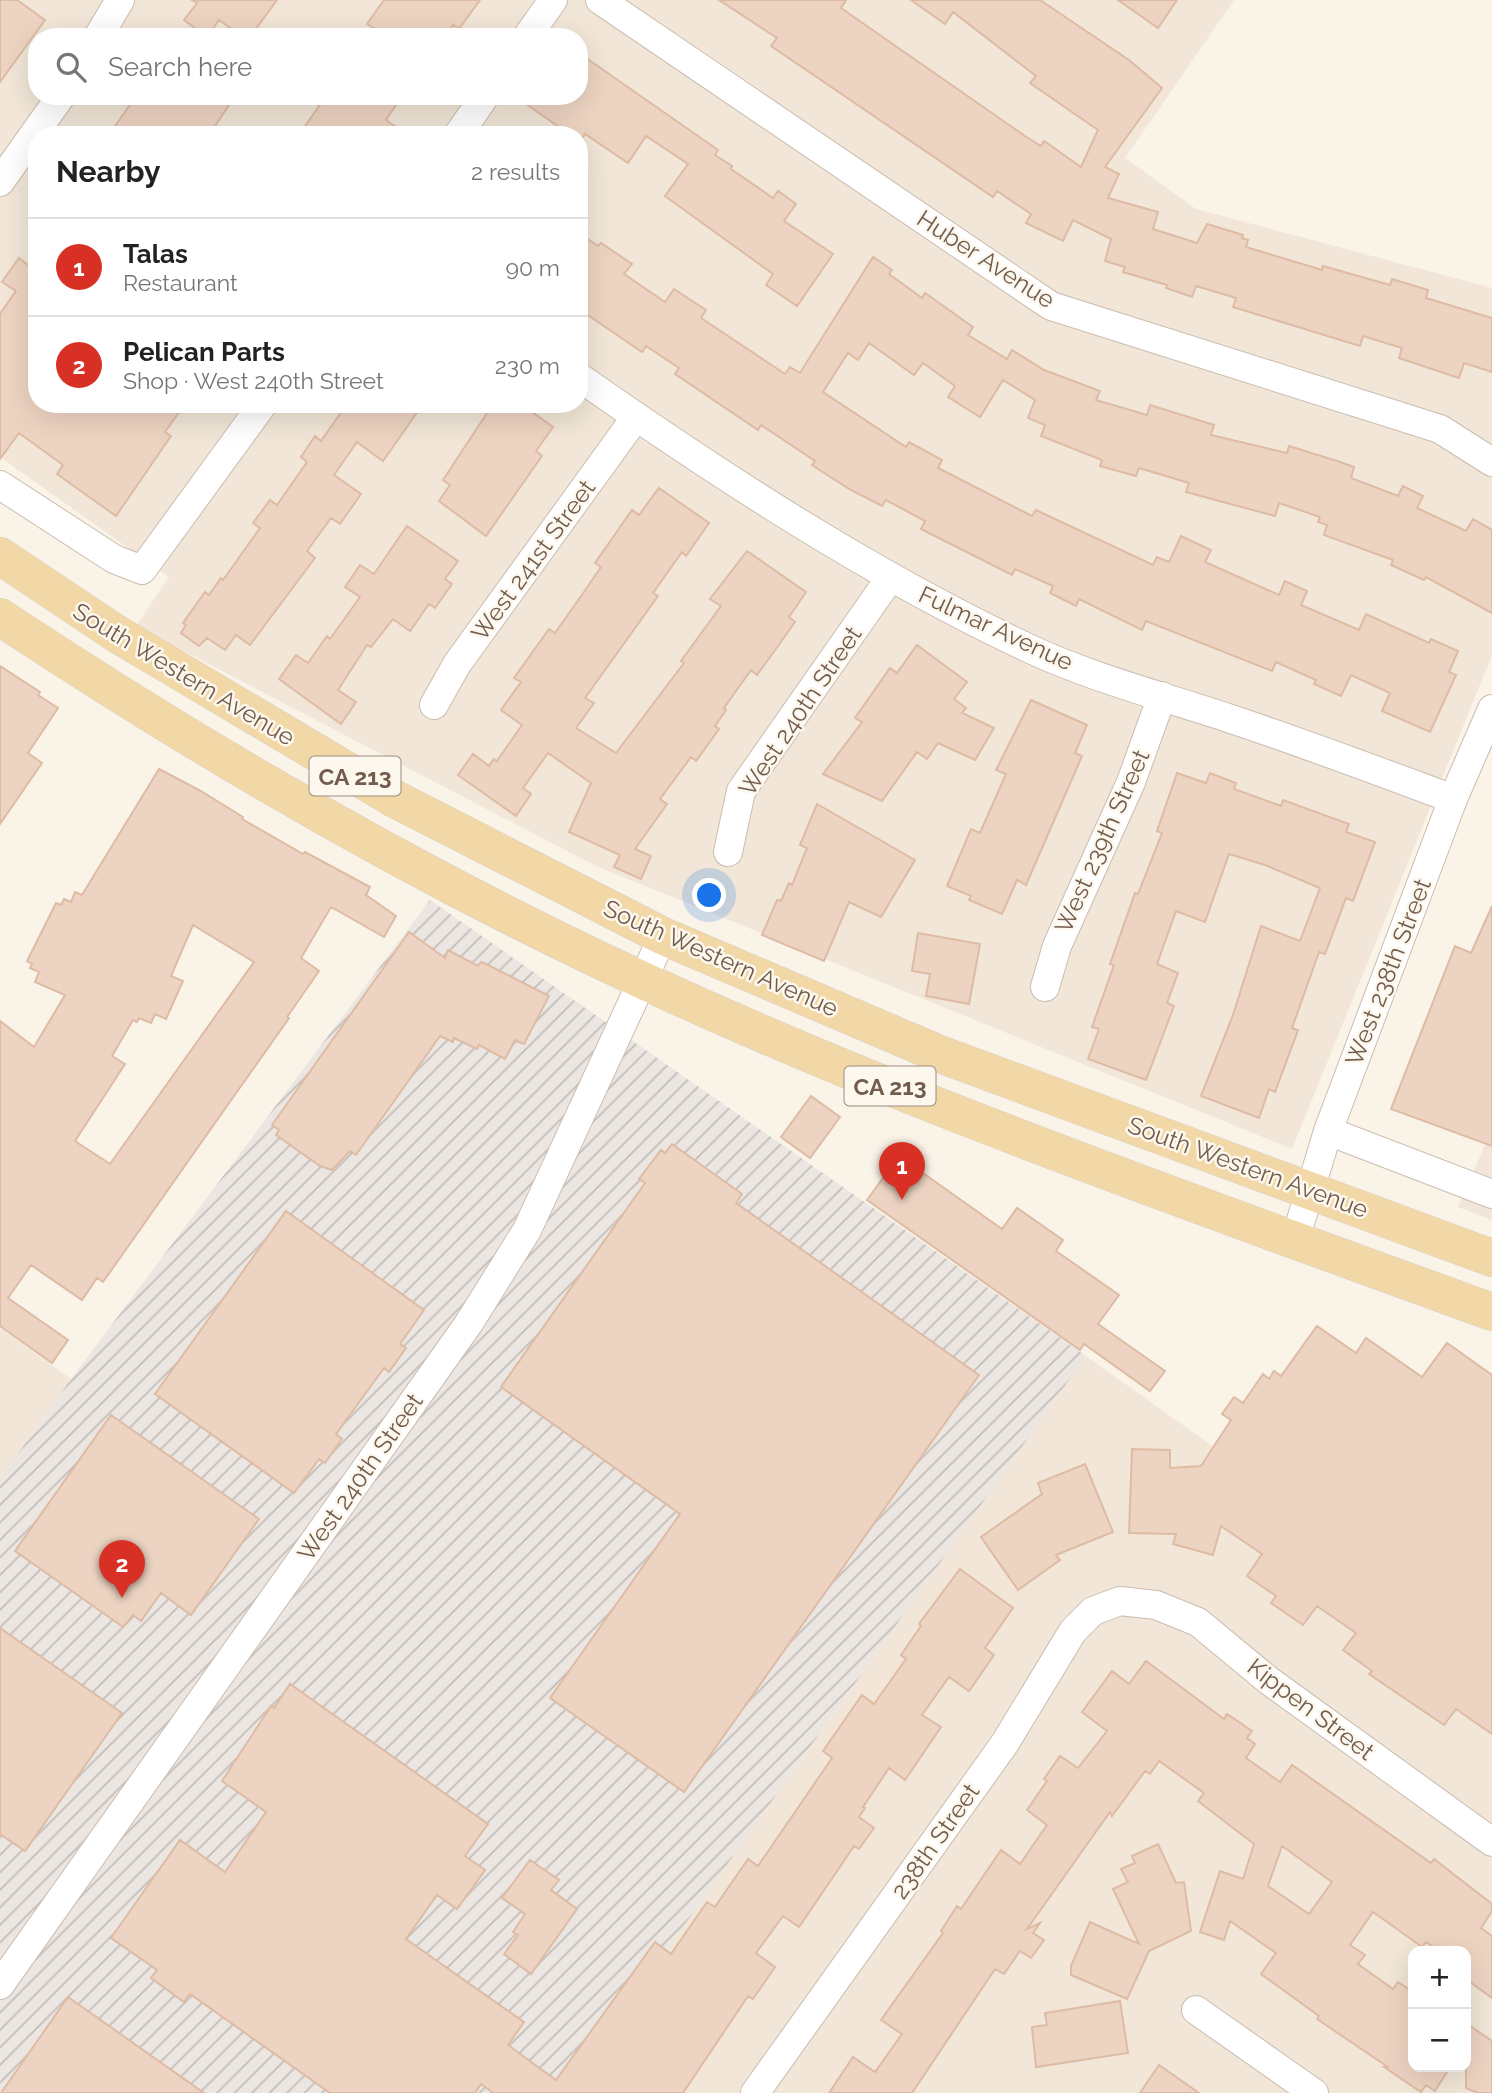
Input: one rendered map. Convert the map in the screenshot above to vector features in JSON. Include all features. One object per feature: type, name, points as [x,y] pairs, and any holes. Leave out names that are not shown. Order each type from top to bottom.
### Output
[{"type":"main road","name":"South Western Avenue","points":[[0,556],[117,634],[279,733],[393,798],[663,936],[937,1054],[1492,1258]]},
{"type":"main road","name":"South Western Avenue","points":[[0,617],[131,703],[310,809],[515,918],[644,979],[910,1094],[1492,1312]]},
{"type":"street","points":[[104,28],[120,0]]},
{"type":"street","points":[[533,28],[553,0]]},
{"type":"street","name":"Huber Avenue","points":[[600,0],[1051,306],[1440,429],[1492,462]]},
{"type":"street","points":[[40,126],[55,105]]},
{"type":"street","points":[[464,126],[479,105]]},
{"type":"street","points":[[0,182],[28,143]]},
{"type":"street","name":"Fulmar Avenue","points":[[588,383],[636,417],[890,578],[1030,649],[1292,739],[1453,799]]},
{"type":"street","points":[[0,485],[114,559],[142,570],[256,413]]},
{"type":"street","name":"West 241st Street","points":[[434,705],[457,664],[636,417]]},
{"type":"street","name":"West 240th Street","points":[[728,852],[741,791],[890,578]]},
{"type":"street","name":"West 239th Street","points":[[1045,987],[1057,946],[1132,782],[1162,696]]},
{"type":"street","name":"West 238th Street","points":[[1295,1240],[1328,1131],[1453,799],[1492,709]]},
{"type":"street","name":"West 240th Street","points":[[0,1985],[469,1323],[527,1230],[663,936]]},
{"type":"street","points":[[1328,1131],[1492,1194]]},
{"type":"street","name":"Kippen Street","points":[[1120,1601],[1156,1605],[1198,1622],[1268,1680],[1492,1842]]},
{"type":"street","name":"238th Street","points":[[755,2093],[1005,1743],[1073,1631],[1093,1611],[1120,1601]]},
{"type":"street","points":[[1196,2010],[1314,2093]]},
{"type":"shaded area","points":[[0,0],[1234,0],[1125,158],[1196,209],[1492,288],[1492,655],[1292,1149],[594,865],[136,626],[169,577],[0,457]]},
{"type":"shaded area","points":[[430,900],[1086,1356],[566,2093],[0,2093],[0,1479],[71,1379]]},
{"type":"shaded area","points":[[1492,1129],[1492,1220],[1458,1207]]},
{"type":"shaded area","points":[[0,1328],[71,1379],[0,1479]]},
{"type":"shaded area","points":[[1086,1356],[1492,1645],[1492,2093],[566,2093]]},
{"type":"building","points":[[0,0],[17,0],[45,20],[39,28],[28,28],[28,43],[0,82]]},
{"type":"building","points":[[192,0],[277,0],[257,28],[230,28],[219,20],[213,28],[195,28],[184,20],[197,3]]},
{"type":"building","points":[[384,0],[480,0],[460,28],[453,25],[451,28],[373,28],[367,24]]},
{"type":"building","points":[[719,0],[846,0],[841,8],[1025,136],[1041,146],[1044,141],[1081,167],[1098,130],[1030,83],[1036,76],[953,12],[945,24],[911,0],[1040,0],[1129,60],[1162,88],[1105,167],[1119,174],[1108,198],[1158,212],[1153,229],[1197,243],[1207,224],[1243,235],[1242,238],[1248,240],[1246,247],[1322,270],[1323,266],[1390,285],[1392,279],[1428,290],[1426,298],[1492,318],[1492,372],[1464,363],[1459,378],[1399,358],[1402,348],[1363,336],[1360,346],[1233,307],[1236,298],[1196,286],[1192,297],[1166,288],[1167,285],[1123,272],[1125,267],[1105,261],[1111,239],[1073,220],[1063,241],[1026,223],[1031,214],[997,191],[993,197],[771,46],[777,38]]},
{"type":"building","points":[[1118,0],[1177,0],[1158,28]]},
{"type":"building","points":[[588,59],[718,150],[715,155],[732,166],[731,169],[773,198],[778,191],[796,204],[784,221],[833,254],[797,306],[766,285],[773,274],[665,196],[688,164],[646,136],[628,163],[588,136],[588,126],[557,126],[528,105],[588,105]]},
{"type":"building","points":[[130,105],[229,105],[215,126],[115,126]]},
{"type":"building","points":[[320,105],[396,105],[386,120],[394,126],[305,126]]},
{"type":"building","points":[[588,239],[598,246],[601,243],[632,264],[624,274],[665,302],[674,289],[706,310],[701,318],[785,374],[790,367],[800,373],[873,257],[892,270],[889,274],[922,298],[925,293],[973,327],[968,335],[1007,359],[1012,350],[1044,370],[1100,391],[1096,400],[1147,415],[1150,405],[1214,425],[1211,435],[1287,453],[1289,446],[1337,461],[1354,467],[1351,478],[1398,496],[1403,486],[1423,496],[1417,508],[1466,531],[1473,519],[1492,530],[1492,613],[1426,577],[1424,580],[1391,565],[1393,560],[1324,535],[1327,525],[1318,522],[1320,517],[1279,503],[1275,516],[1186,492],[1189,483],[1139,468],[1136,476],[1100,466],[1102,460],[1041,436],[1045,425],[1028,418],[1035,400],[1003,380],[980,417],[948,397],[955,386],[923,363],[914,375],[869,343],[858,360],[848,353],[823,392],[906,447],[909,442],[942,460],[938,468],[1032,516],[1036,510],[1153,565],[1157,557],[1169,562],[1181,536],[1211,550],[1205,562],[1279,595],[1285,581],[1307,591],[1301,605],[1359,630],[1366,614],[1429,643],[1431,639],[1458,651],[1449,672],[1456,675],[1430,732],[1382,711],[1390,693],[1351,675],[1341,696],[1314,684],[1316,680],[1276,662],[1272,671],[1146,621],[1142,630],[1079,599],[1076,606],[1050,593],[1053,586],[1015,569],[1012,575],[921,529],[925,521],[886,500],[882,506],[849,489],[812,465],[815,461],[761,425],[758,430],[675,374],[679,368],[646,346],[642,352],[588,315]]},
{"type":"building","points":[[19,258],[28,265],[28,413],[179,413],[165,432],[171,436],[116,516],[57,474],[63,465],[19,433],[0,459],[0,314],[16,291],[2,282]]},
{"type":"building","points":[[341,413],[417,413],[383,461],[357,442],[334,475],[361,494],[340,524],[331,518],[307,551],[315,558],[250,645],[236,635],[225,650],[207,638],[199,646],[181,633],[186,625],[183,623],[205,592],[209,595],[221,578],[223,580],[260,528],[253,523],[270,500],[277,505],[307,462],[301,457],[315,436],[321,441]]},
{"type":"building","points":[[487,413],[534,413],[553,427],[536,451],[542,456],[486,536],[439,501],[450,485],[443,480]]},
{"type":"building","points":[[659,488],[709,523],[686,556],[682,552],[653,593],[658,596],[585,698],[594,703],[576,728],[616,753],[684,663],[681,661],[721,606],[710,599],[747,551],[806,592],[789,617],[795,622],[757,675],[751,670],[724,708],[726,710],[715,726],[719,729],[696,761],[691,757],[660,799],[667,804],[635,849],[651,856],[641,879],[614,867],[620,855],[569,832],[591,783],[548,753],[523,788],[531,794],[516,816],[458,775],[473,754],[489,766],[494,759],[497,761],[522,725],[501,710],[521,682],[514,678],[549,629],[555,633],[584,592],[601,567],[595,563],[632,510],[639,515]]},
{"type":"building","points":[[407,526],[458,561],[445,579],[452,584],[435,608],[429,604],[410,631],[393,619],[371,647],[367,645],[338,690],[356,702],[341,724],[279,679],[296,655],[308,663],[327,636],[330,639],[360,597],[345,587],[360,565],[374,574]]},
{"type":"building","points":[[917,645],[967,682],[954,699],[966,708],[962,713],[994,728],[975,760],[938,743],[927,759],[917,752],[882,801],[823,774],[862,722],[855,718],[890,668],[897,673]]},
{"type":"building","points":[[0,666],[40,692],[38,695],[58,708],[28,753],[42,763],[0,824]]},
{"type":"building","points":[[1031,700],[1087,725],[1075,753],[1082,756],[1026,885],[1017,880],[1002,914],[969,900],[971,896],[947,886],[971,829],[980,833],[1006,774],[996,770]]},
{"type":"building","points":[[159,769],[201,791],[243,817],[242,819],[303,854],[305,852],[370,887],[366,895],[396,916],[384,937],[331,907],[301,958],[319,971],[287,1017],[289,1018],[103,1282],[97,1278],[82,1300],[31,1265],[8,1298],[68,1340],[52,1363],[0,1326],[0,1021],[34,1047],[65,995],[35,982],[39,972],[30,968],[32,964],[27,961],[56,903],[61,905],[64,899],[71,902],[75,892],[82,895]],"holes":[[[193,925],[254,962],[110,1164],[75,1141],[125,1064],[112,1056],[133,1020],[137,1022],[139,1018],[151,1023],[155,1014],[166,1019],[183,981],[171,976]]]},
{"type":"building","points":[[1177,773],[1206,783],[1210,773],[1236,783],[1234,789],[1281,806],[1283,800],[1349,824],[1346,832],[1375,842],[1353,901],[1346,898],[1325,954],[1319,952],[1292,1028],[1298,1030],[1275,1092],[1269,1089],[1259,1118],[1201,1096],[1233,1015],[1261,926],[1300,941],[1320,888],[1265,865],[1229,854],[1205,922],[1176,911],[1157,964],[1178,973],[1167,1003],[1174,1006],[1146,1080],[1088,1059],[1099,1029],[1092,1027],[1114,965],[1110,964],[1135,893],[1138,894],[1162,833],[1157,831]]},
{"type":"building","points":[[817,804],[915,860],[881,917],[849,902],[824,961],[762,935],[777,900],[781,901],[789,883],[792,885],[807,848],[800,845]]},
{"type":"building","points":[[1492,906],[1492,1146],[1391,1109],[1455,946],[1471,953]]},
{"type":"building","points":[[409,932],[445,958],[448,950],[478,966],[481,962],[484,963],[549,996],[524,1044],[515,1040],[505,1059],[479,1045],[477,1049],[454,1038],[453,1042],[440,1036],[356,1155],[350,1151],[332,1170],[320,1166],[276,1135],[279,1130],[272,1125]]},
{"type":"building","points":[[918,933],[980,944],[969,1004],[926,996],[930,974],[912,971]]},
{"type":"building","points":[[811,1096],[840,1117],[810,1158],[781,1137]]},
{"type":"building","points":[[672,1144],[742,1194],[736,1203],[979,1375],[684,1792],[550,1698],[680,1514],[501,1387],[645,1183],[639,1179],[661,1150],[665,1153]]},
{"type":"building","points":[[899,1156],[1002,1229],[1017,1208],[1063,1240],[1056,1251],[1119,1295],[1098,1324],[1165,1371],[1150,1391],[1084,1344],[1080,1350],[867,1200]]},
{"type":"building","points":[[286,1211],[424,1310],[400,1344],[406,1348],[389,1372],[384,1368],[336,1434],[342,1439],[325,1463],[319,1459],[294,1493],[155,1394]]},
{"type":"building","points":[[1317,1326],[1356,1353],[1366,1338],[1422,1377],[1447,1343],[1492,1375],[1492,1734],[1456,1709],[1444,1725],[1369,1674],[1372,1671],[1343,1650],[1356,1633],[1317,1606],[1303,1625],[1271,1603],[1276,1596],[1247,1576],[1262,1554],[1221,1526],[1213,1555],[1173,1544],[1176,1534],[1129,1533],[1132,1449],[1170,1450],[1170,1468],[1201,1466],[1231,1420],[1222,1414],[1234,1397],[1243,1403],[1263,1374],[1269,1379],[1274,1371],[1281,1376]]},
{"type":"building","points":[[111,1415],[259,1519],[191,1615],[161,1593],[141,1621],[133,1615],[123,1627],[15,1551]]},
{"type":"building","points":[[1085,1464],[1113,1532],[1056,1555],[1060,1560],[1018,1590],[981,1537],[1042,1494],[1038,1483]]},
{"type":"building","points":[[960,1569],[1013,1608],[985,1648],[994,1655],[969,1691],[949,1677],[922,1715],[941,1727],[905,1780],[889,1768],[859,1817],[874,1828],[859,1849],[854,1846],[799,1927],[783,1916],[756,1953],[775,1967],[753,1999],[748,1996],[683,2093],[493,2093],[481,2084],[475,2093],[330,2093],[190,1994],[184,2002],[151,1978],[157,1970],[111,1938],[180,1840],[225,1872],[266,1812],[222,1781],[271,1706],[274,1708],[290,1684],[488,1824],[465,1856],[485,1870],[457,1909],[437,1895],[406,1939],[524,2022],[508,2045],[556,2080],[655,1942],[671,1954],[707,1902],[715,1907],[748,1859],[758,1866],[832,1758],[823,1751],[862,1695],[874,1704],[906,1659],[901,1655],[921,1626],[919,1624]]},
{"type":"building","points":[[0,1628],[122,1713],[25,1851],[0,1834]]},
{"type":"building","points":[[1146,1661],[1224,1719],[1227,1714],[1252,1731],[1247,1738],[1255,1744],[1246,1758],[1280,1782],[1292,1765],[1431,1863],[1434,1859],[1492,1904],[1492,1911],[1481,1928],[1492,1936],[1492,1998],[1471,1983],[1471,1946],[1432,1946],[1426,1942],[1421,1946],[1373,1912],[1350,1945],[1365,1955],[1358,1964],[1393,1989],[1398,1982],[1408,1989],[1408,2072],[1447,2072],[1435,2091],[1426,2085],[1421,2092],[1317,2019],[1319,2016],[1261,1974],[1276,1953],[1230,1921],[1224,1940],[1200,1932],[1220,1871],[1243,1879],[1254,1844],[1198,1801],[1204,1793],[1159,1761],[1150,1774],[1145,1771],[1112,1816],[1110,1812],[1027,1929],[1040,1923],[1033,1933],[1044,1940],[1031,1958],[1020,1951],[1004,1974],[995,1969],[912,2093],[829,2093],[853,2057],[875,2072],[902,2034],[881,2020],[943,1933],[941,1931],[957,1906],[961,1909],[1001,1850],[1020,1864],[1047,1825],[1027,1810],[1060,1756],[1078,1768],[1107,1731],[1082,1712],[1112,1671],[1129,1684]],"holes":[[[1282,1846],[1332,1882],[1309,1914],[1268,1886]]]},
{"type":"building","points":[[1158,1844],[1176,1883],[1184,1882],[1191,1931],[1149,1951],[1127,1999],[1071,1975],[1071,1966],[1090,1922],[1139,1944],[1113,1889],[1128,1882],[1121,1869],[1135,1863],[1132,1856]]},
{"type":"building","points":[[530,1860],[559,1880],[551,1890],[577,1909],[531,1974],[504,1954],[518,1935],[513,1932],[525,1914],[502,1898]]},
{"type":"building","points":[[68,1997],[204,2093],[1,2093]]},
{"type":"building","points":[[1120,2001],[1128,2053],[1036,2067],[1032,2027],[1047,2025],[1045,2013]]},
{"type":"building","points":[[1471,2026],[1492,2041],[1492,2093],[1478,2093],[1466,2088],[1466,2072],[1471,2072]]},
{"type":"building","points":[[1159,2065],[1199,2093],[1140,2093]]},
{"type":"place","name":"Talas","points":[[902,1200]]},
{"type":"place","name":"Pelican Parts","points":[[122,1598]]}]
